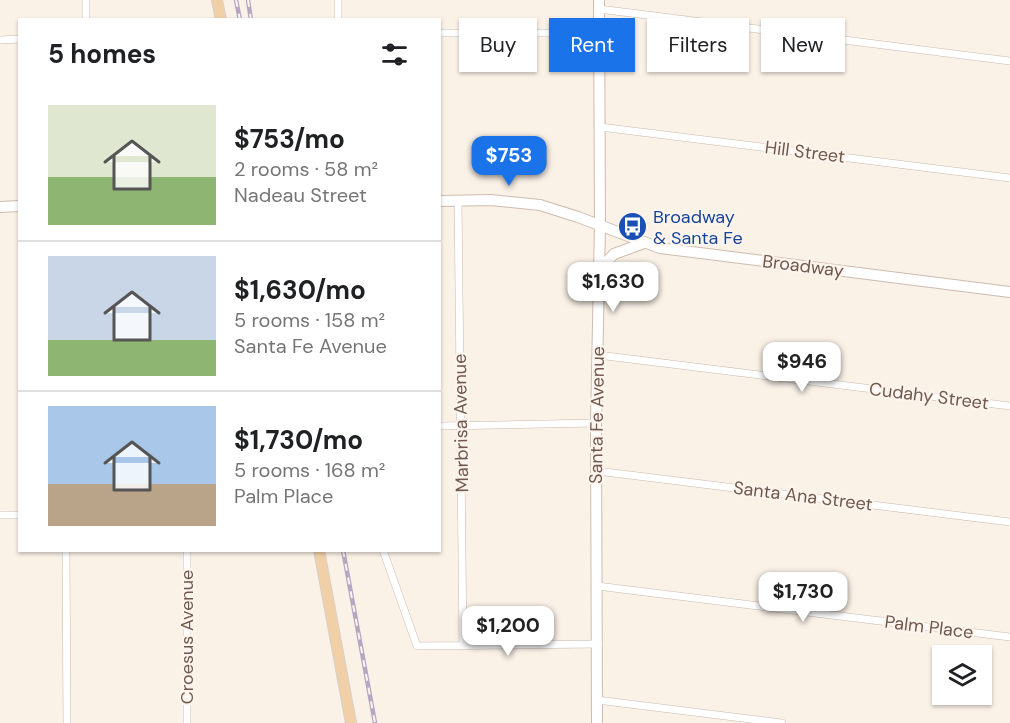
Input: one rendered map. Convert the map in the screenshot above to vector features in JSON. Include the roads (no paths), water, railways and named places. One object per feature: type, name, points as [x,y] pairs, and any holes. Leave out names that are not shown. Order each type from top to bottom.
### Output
[{"type":"main road","points":[[217,0],[221,18]]},
{"type":"main road","name":"Santa Fe Avenue","points":[[597,723],[596,423],[600,225],[599,72]]},
{"type":"main road","name":"Broadway","points":[[441,201],[491,200],[540,205],[600,225],[644,243],[672,250],[1010,292]]},
{"type":"main road","points":[[0,207],[18,206]]},
{"type":"main road","points":[[599,270],[614,254],[644,243]]},
{"type":"main road","points":[[319,552],[351,723]]},
{"type":"street","points":[[86,0],[87,18]]},
{"type":"street","points":[[338,0],[338,18]]},
{"type":"street","points":[[599,4],[1010,61]]},
{"type":"street","points":[[441,33],[549,33]]},
{"type":"street","points":[[0,40],[18,39]]},
{"type":"street","name":"Hill Street","points":[[600,127],[1010,178]]},
{"type":"street","name":"Marbrisa Avenue","points":[[458,200],[463,645]]},
{"type":"street","name":"Cudahy Street","points":[[598,355],[1010,406]]},
{"type":"street","points":[[441,426],[596,423]]},
{"type":"street","name":"Santa Ana Street","points":[[597,471],[1010,522]]},
{"type":"street","points":[[0,515],[18,515]]},
{"type":"street","points":[[66,552],[67,723]]},
{"type":"street","name":"Croesus Avenue","points":[[187,552],[187,723]]},
{"type":"street","points":[[384,552],[417,646],[597,644]]},
{"type":"street","name":"Palm Place","points":[[597,586],[1010,637]]},
{"type":"street","points":[[597,700],[782,723]]},
{"type":"railway","points":[[236,0],[240,18]]},
{"type":"railway","points":[[248,0],[251,18]]},
{"type":"railway","points":[[343,552],[375,723]]},
{"type":"place","name":"Broadway & Santa Fe","points":[[632,227]]}]
